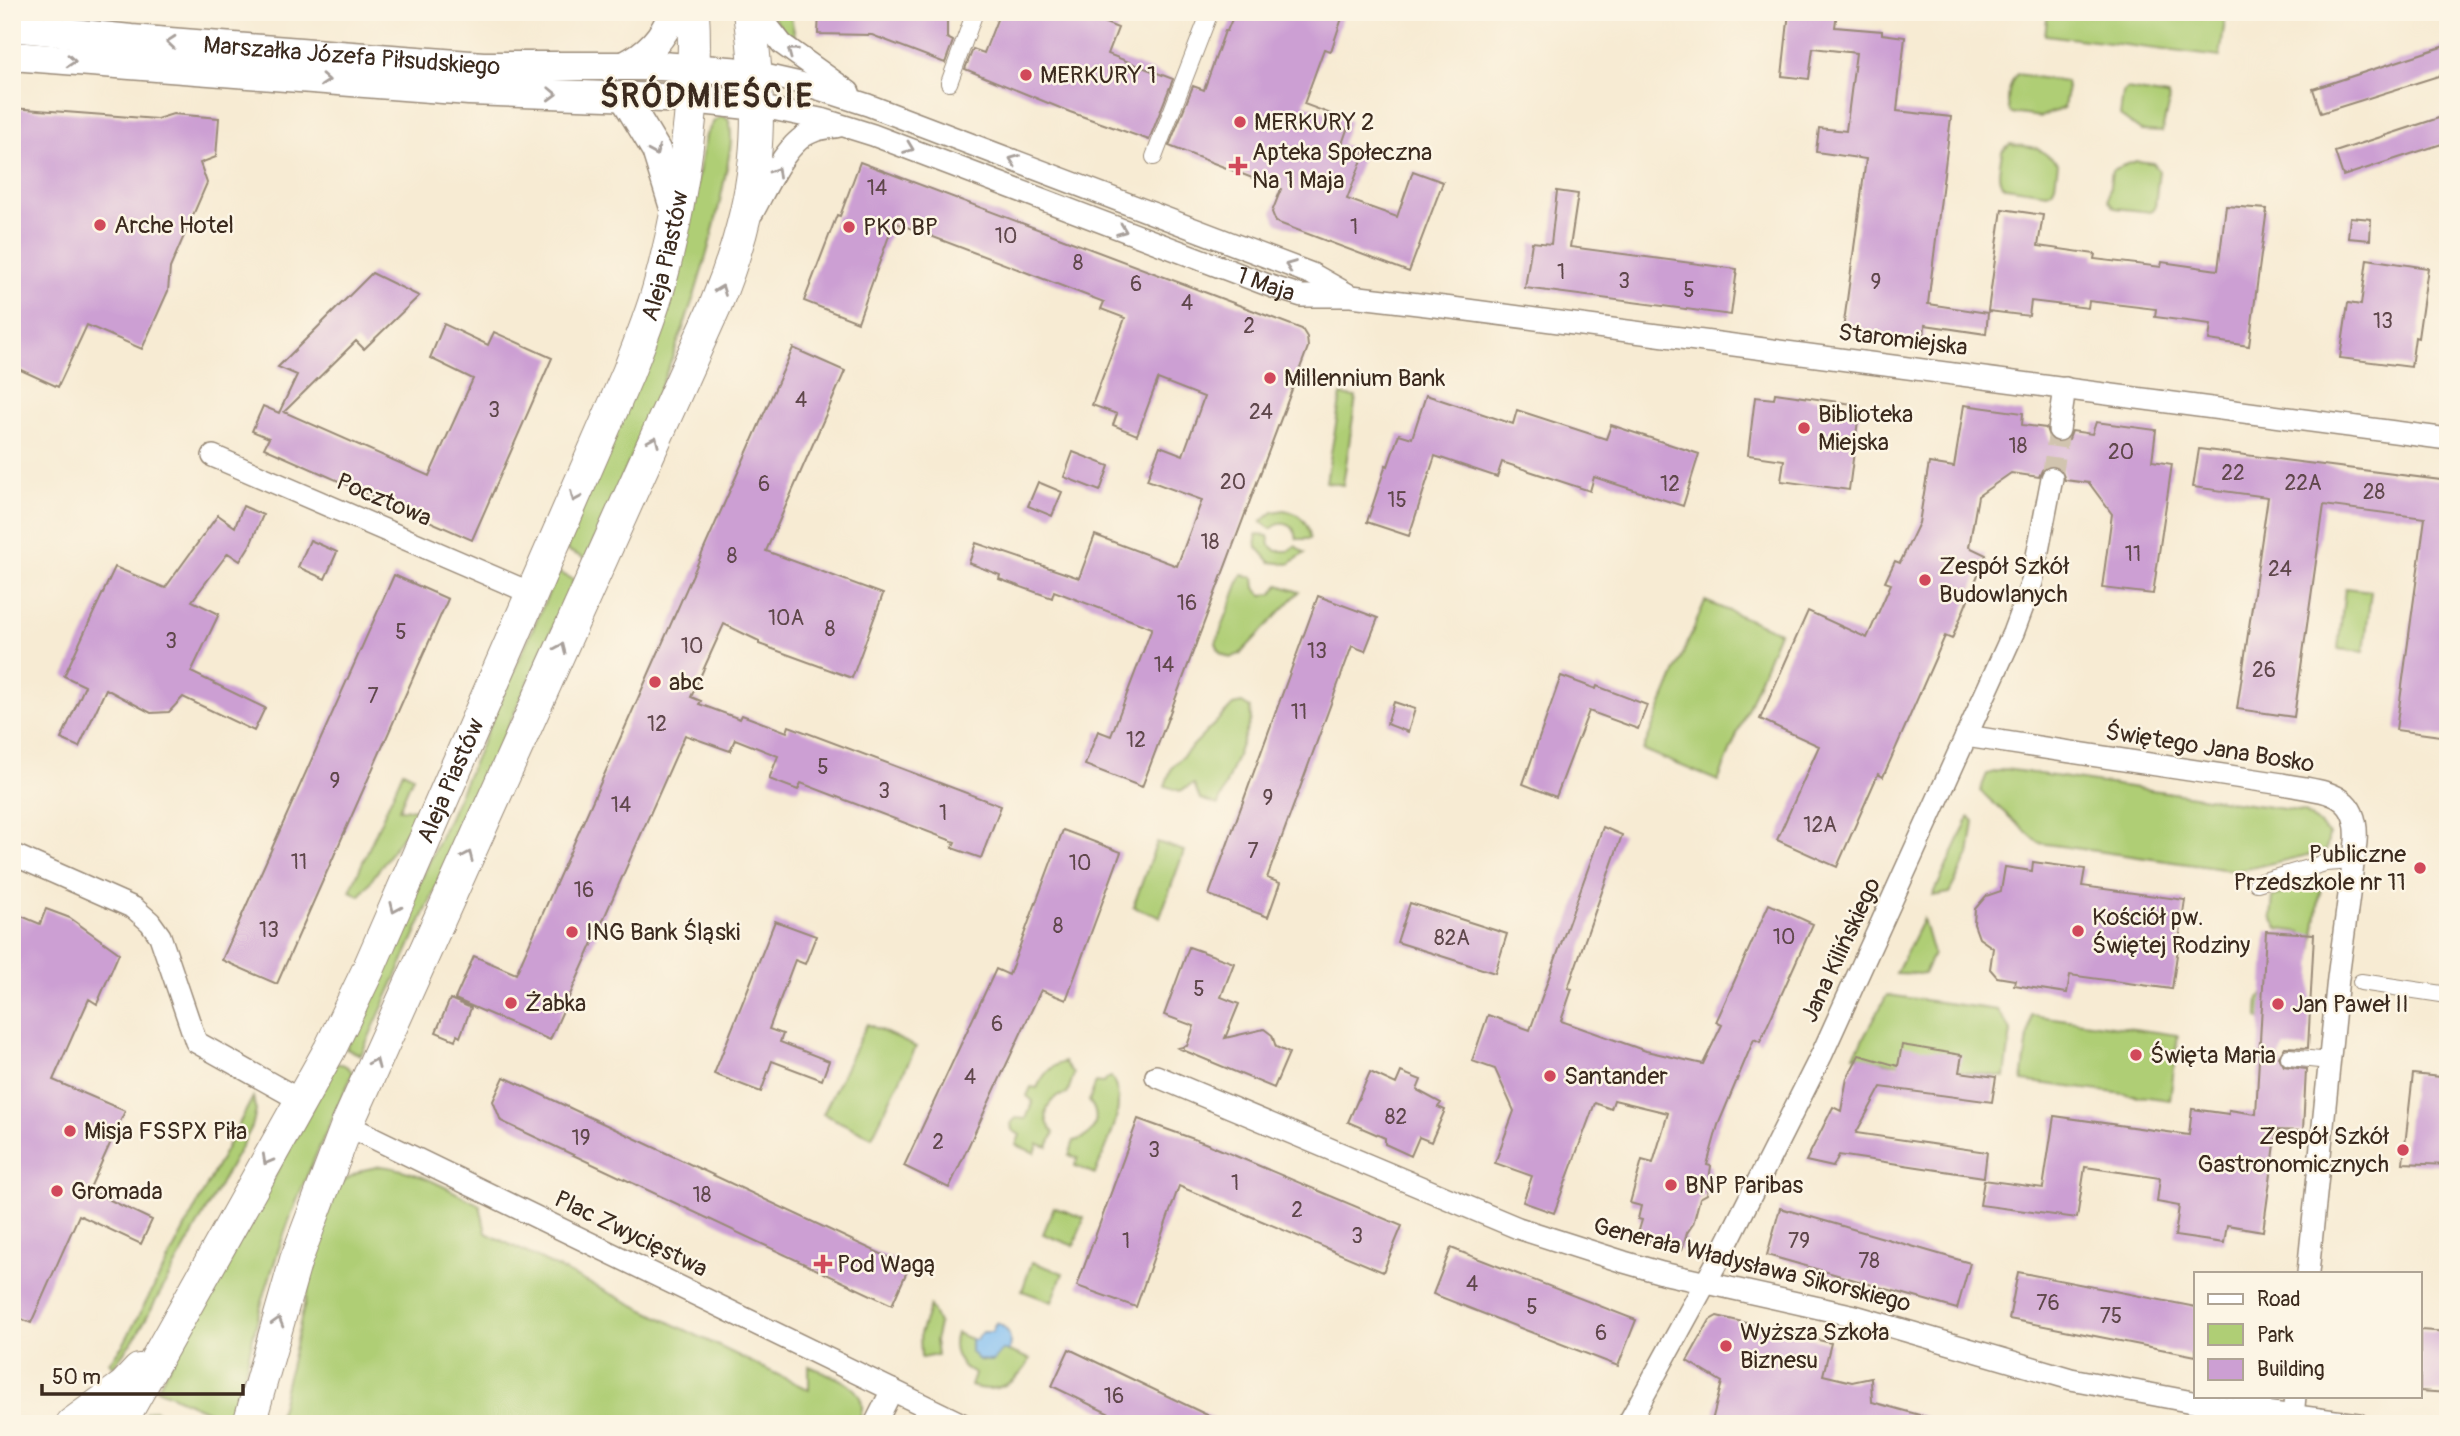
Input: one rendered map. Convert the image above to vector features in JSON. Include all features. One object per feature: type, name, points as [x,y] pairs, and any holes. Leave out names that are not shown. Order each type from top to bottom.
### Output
[{"type":"main road","name":"Aleja Piastów","points":[[120,1424],[330,1049],[368,970],[614,407],[661,282],[687,142],[693,68],[693,12]]},
{"type":"main road","name":"Aleja Piastów","points":[[249,1424],[296,1260],[347,1125],[716,304],[742,231],[753,184],[757,151],[758,106],[750,12]]},
{"type":"main road","points":[[72,1424],[124,1385],[164,1343]]},
{"type":"main road","points":[[254,1424],[259,1387]]},
{"type":"street","points":[[624,66],[643,56],[653,46],[663,34],[674,12]]},
{"type":"street","name":"1 Maja","points":[[757,12],[782,44],[868,105]]},
{"type":"street","points":[[949,83],[975,12]]},
{"type":"street","points":[[1154,157],[1210,12]]},
{"type":"street","points":[[12,55],[24,23]]},
{"type":"street","name":"Marszałka Józefa Piłsudskiego","points":[[24,23],[131,39],[483,66],[693,68]]},
{"type":"street","name":"Marszałka Józefa Piłsudskiego","points":[[12,55],[469,91],[691,99]]},
{"type":"street","name":"1 Maja","points":[[693,68],[756,73],[800,83],[868,105],[1312,274],[1351,296]]},
{"type":"street","points":[[624,97],[656,150],[675,211]]},
{"type":"street","name":"1 Maja","points":[[691,99],[758,106],[845,125],[1273,287],[1302,296],[1351,296]]},
{"type":"street","name":"Aleja Piastów","points":[[742,231],[783,159],[796,142],[811,132],[845,125]]},
{"type":"street","name":"Staromiejska","points":[[1351,296],[2448,439]]},
{"type":"street","points":[[2059,430],[2065,388]]},
{"type":"street","name":"Pocztowa","points":[[214,456],[533,594]]},
{"type":"street","name":"Jana Kilińskiego","points":[[1628,1424],[1730,1238],[1822,1054],[2013,633],[2032,582],[2052,478]]},
{"type":"street","name":"Świętego Jana Bosko","points":[[1966,736],[2283,784],[2332,795],[2353,809],[2358,822],[2308,1272]]},
{"type":"street","points":[[12,854],[134,908],[150,922],[160,936],[196,1042],[300,1100]]},
{"type":"street","points":[[2258,883],[2325,863],[2354,861]]},
{"type":"street","points":[[2361,982],[2448,995]]},
{"type":"street","points":[[2289,1057],[2330,1061]]},
{"type":"street","name":"Generała Władysława Sikorskiego","points":[[1156,1076],[1518,1228],[1662,1273],[1855,1316],[2071,1379],[2203,1404],[2358,1424]]},
{"type":"street","name":"Plac Zwycięstwa","points":[[347,1125],[962,1424]]},
{"type":"street","points":[[875,1424],[892,1390]]},
{"type":"street","points":[[2293,1417],[2295,1398]]},
{"type":"green space","points":[[769,12],[790,12],[797,47]]},
{"type":"green space","points":[[2048,12],[2226,12],[2220,57],[2045,35]]},
{"type":"green space","points":[[2017,74],[2066,82],[2064,108],[2040,117],[2011,113],[2009,93]]},
{"type":"green space","points":[[2127,89],[2168,96],[2162,132],[2141,131],[2120,116],[2123,93]]},
{"type":"green space","points":[[722,116],[728,119],[730,125],[730,148],[714,227],[700,276],[667,372],[586,559],[566,550],[693,203],[706,135],[714,121]]},
{"type":"green space","points":[[2010,144],[2037,148],[2058,163],[2052,191],[2047,193],[2006,187],[2002,184],[1999,171],[2002,151]]},
{"type":"green space","points":[[2136,161],[2153,163],[2159,170],[2155,207],[2151,212],[2115,208],[2108,200],[2112,170]]},
{"type":"green space","points":[[1341,395],[1356,397],[1343,485],[1326,482]]},
{"type":"green space","points":[[1284,510],[1302,519],[1308,528],[1310,539],[1297,539],[1294,530],[1287,525],[1279,524],[1271,529],[1261,522],[1273,512]]},
{"type":"green space","points":[[1256,535],[1268,536],[1270,545],[1277,551],[1288,551],[1295,546],[1305,553],[1289,564],[1270,562],[1257,547]]},
{"type":"green space","points":[[558,572],[574,580],[361,1055],[346,1049]]},
{"type":"green space","points":[[1242,574],[1254,578],[1255,588],[1262,595],[1272,594],[1279,585],[1299,592],[1240,654],[1230,658],[1220,653],[1216,643]]},
{"type":"green space","points":[[2345,588],[2371,591],[2364,652],[2338,649]]},
{"type":"green space","points":[[1705,601],[1779,632],[1718,781],[1643,750]]},
{"type":"green space","points":[[1242,703],[1250,708],[1251,719],[1218,805],[1200,799],[1194,784],[1180,791],[1165,786],[1172,767],[1233,705]]},
{"type":"green space","points":[[2005,769],[2305,812],[2329,834],[2326,851],[2237,871],[2039,843],[1980,791],[1987,774]]},
{"type":"green space","points":[[403,771],[413,776],[399,809],[421,810],[360,896],[350,891]]},
{"type":"green space","points":[[1969,817],[1974,821],[1969,855],[1949,893],[1933,896]]},
{"type":"green space","points":[[1157,842],[1184,851],[1160,917],[1133,907]]},
{"type":"green space","points":[[2322,878],[2300,1040],[2258,1017],[2259,998],[2273,986],[2296,988],[2302,932],[2279,929],[2271,917],[2273,897]]},
{"type":"green space","points":[[1923,919],[1933,954],[1924,974],[1896,973]]},
{"type":"green space","points":[[1887,995],[1997,1010],[2011,1031],[2005,1077],[1878,1061],[1854,1055]]},
{"type":"green space","points":[[2031,1015],[2178,1035],[2170,1100],[2022,1081]]},
{"type":"green space","points":[[867,1024],[916,1047],[872,1137],[823,1114]]},
{"type":"green space","points":[[1064,1062],[1074,1074],[1067,1094],[1054,1099],[1047,1109],[1047,1121],[1054,1133],[1048,1147],[1038,1144],[1035,1153],[1016,1145],[1020,1135],[1012,1130],[1011,1123],[1016,1118],[1026,1119],[1033,1101],[1027,1096],[1031,1087],[1037,1088],[1048,1072]]},
{"type":"green space","points":[[336,1064],[346,1066],[353,1073],[281,1242],[256,1325],[234,1423],[157,1389]]},
{"type":"green space","points":[[1111,1077],[1118,1100],[1117,1113],[1095,1174],[1075,1166],[1078,1158],[1069,1155],[1074,1141],[1087,1135],[1094,1126],[1095,1113],[1089,1101],[1096,1082],[1103,1083]]},
{"type":"green space","points":[[253,1097],[256,1111],[252,1127],[138,1333],[113,1367],[109,1362],[123,1345]]},
{"type":"green space","points":[[381,1166],[420,1176],[480,1205],[486,1233],[809,1390],[809,1366],[834,1376],[851,1386],[861,1400],[862,1410],[857,1424],[277,1424],[322,1227],[336,1189],[346,1179],[363,1170]]},
{"type":"green space","points":[[1054,1207],[1084,1218],[1074,1246],[1043,1234]]},
{"type":"green space","points":[[1032,1262],[1063,1273],[1052,1302],[1022,1291]]},
{"type":"green space","points":[[930,1306],[939,1324],[935,1341],[937,1355],[921,1358],[920,1334]]},
{"type":"green space","points":[[956,1333],[971,1339],[971,1352],[981,1361],[993,1361],[1003,1349],[1030,1359],[1020,1374],[1006,1384],[989,1389],[971,1386],[975,1374],[964,1367],[957,1357],[954,1346]]},
{"type":"green space","points":[[154,1410],[187,1424],[149,1424],[144,1417],[146,1412]]},
{"type":"water","points":[[996,1323],[1008,1333],[1009,1349],[1003,1350],[993,1361],[979,1360],[971,1352],[971,1339],[976,1340],[983,1332],[992,1332]]},
{"type":"building","points":[[819,12],[947,12],[947,38],[953,41],[945,63],[872,35],[818,34]]},
{"type":"building","points":[[1000,12],[1078,12],[1118,28],[1108,54],[1173,79],[1149,140],[1070,112],[965,69],[973,49],[984,53]]},
{"type":"building","points":[[1235,12],[1344,12],[1331,51],[1324,49],[1304,104],[1350,121],[1342,144],[1365,152],[1347,199],[1397,217],[1413,171],[1443,182],[1409,272],[1276,222],[1272,212],[1281,189],[1169,146],[1193,86],[1204,90],[1225,31]]},
{"type":"building","points":[[1789,12],[1837,12],[1835,27],[1882,31],[1882,34],[1905,37],[1897,111],[1951,117],[1928,304],[1988,313],[1986,334],[1925,325],[1924,340],[1843,330],[1866,159],[1816,152],[1819,128],[1846,131],[1856,53],[1813,48],[1809,79],[1782,76]]},
{"type":"building","points":[[2448,45],[2448,73],[2321,113],[2313,89]]},
{"type":"building","name":"Arche Hotel","points":[[12,108],[157,119],[173,114],[219,118],[216,157],[200,163],[207,183],[170,268],[168,291],[142,349],[87,325],[58,387],[12,366]]},
{"type":"building","points":[[2448,115],[2448,142],[2343,176],[2335,152]]},
{"type":"building","points":[[860,162],[1302,329],[1307,337],[1308,347],[1142,787],[1085,765],[1098,731],[1111,736],[1152,628],[1054,591],[1052,598],[999,579],[1000,575],[969,563],[976,543],[1079,578],[1095,535],[1177,566],[1202,500],[1147,480],[1160,446],[1183,455],[1204,397],[1158,379],[1137,435],[1113,425],[1117,414],[1092,405],[1125,318],[1101,309],[1104,302],[894,222],[858,322],[804,301]]},
{"type":"building","points":[[1557,191],[1578,194],[1570,247],[1737,269],[1731,315],[1525,288],[1532,242],[1551,244]]},
{"type":"building","points":[[2226,206],[2267,209],[2249,346],[2209,340],[2211,324],[2155,317],[2156,309],[2089,301],[2088,308],[2031,301],[2029,316],[1988,311],[2002,209],[2043,215],[2038,246],[2095,254],[2094,259],[2161,267],[2162,262],[2218,270]]},
{"type":"building","points":[[2350,217],[2371,219],[2370,240],[2348,238]]},
{"type":"building","points":[[2367,259],[2428,268],[2411,367],[2340,358],[2348,303],[2361,305]]},
{"type":"building","points":[[372,273],[419,296],[364,349],[356,341],[284,412],[429,476],[473,379],[430,358],[444,324],[488,345],[494,332],[552,358],[472,540],[264,448],[269,438],[252,431],[263,406],[279,413],[297,375],[278,367]]},
{"type":"building","points":[[793,348],[845,371],[766,551],[883,594],[852,678],[759,644],[759,641],[724,624],[691,697],[701,701],[699,704],[740,719],[742,715],[787,732],[789,726],[1001,806],[981,858],[952,848],[955,842],[801,783],[798,790],[769,779],[778,756],[735,739],[730,751],[685,735],[550,1040],[455,999],[474,956],[516,974]]},
{"type":"building","name":"Biblioteka Miejska","points":[[1775,393],[1860,405],[1849,490],[1781,481],[1784,460],[1748,455],[1755,397],[1774,399]]},
{"type":"building","points":[[1426,395],[1513,424],[1517,410],[1606,439],[1611,425],[1699,454],[1683,506],[1594,477],[1590,491],[1502,462],[1497,477],[1435,456],[1409,536],[1367,522],[1399,434],[1412,438]]},
{"type":"building","points":[[1964,405],[2023,413],[2022,425],[2046,428],[2050,440],[2058,443],[2069,439],[2072,431],[2092,434],[2096,422],[2156,430],[2152,461],[2172,464],[2153,594],[2102,588],[2112,514],[2089,483],[2065,480],[2061,469],[2048,465],[2039,477],[2011,473],[1978,496],[1969,547],[1986,555],[1952,639],[1945,636],[1883,777],[1878,774],[1837,867],[1777,840],[1819,746],[1760,719],[1808,611],[1867,638],[1891,584],[1885,582],[1895,561],[1900,563],[1919,523],[1929,463],[1954,467]]},
{"type":"building","points":[[2199,449],[2448,481],[2448,737],[2396,730],[2425,518],[2324,505],[2294,717],[2237,709],[2268,497],[2193,487]]},
{"type":"building","points":[[1073,452],[1109,466],[1100,491],[1064,477]]},
{"type":"building","points":[[1038,482],[1062,492],[1052,516],[1028,506]]},
{"type":"building","points":[[243,506],[263,515],[240,561],[228,553],[192,601],[219,614],[191,672],[265,708],[254,731],[183,697],[169,712],[151,713],[106,689],[79,747],[61,739],[85,686],[64,676],[115,567],[165,588],[218,515],[235,527]]},
{"type":"building","points":[[310,540],[337,552],[325,579],[298,567]]},
{"type":"building","points":[[394,575],[448,599],[277,984],[222,960]]},
{"type":"building","points":[[1318,596],[1378,618],[1365,651],[1352,646],[1267,878],[1280,883],[1268,917],[1209,895]]},
{"type":"building","points":[[1561,676],[1647,705],[1638,729],[1589,711],[1556,797],[1523,784]]},
{"type":"building","points":[[1394,702],[1415,709],[1408,732],[1387,724]]},
{"type":"building","points":[[1603,827],[1622,835],[1568,988],[1572,989],[1561,1021],[1646,1051],[1703,1064],[1722,1025],[1716,1022],[1769,904],[1813,924],[1760,1042],[1754,1039],[1718,1125],[1707,1165],[1711,1166],[1707,1194],[1700,1198],[1682,1250],[1637,1237],[1642,1220],[1638,1219],[1641,1206],[1630,1203],[1642,1160],[1653,1163],[1668,1113],[1614,1100],[1611,1109],[1595,1103],[1554,1213],[1523,1202],[1532,1176],[1495,1163],[1514,1111],[1495,1069],[1472,1061],[1488,1015],[1530,1030]]},
{"type":"building","points":[[1063,830],[1121,852],[1066,1000],[1041,990],[949,1188],[904,1166],[996,969],[1009,975]]},
{"type":"building","name":"Kościół pw. Świętej Rodziny","points":[[2033,862],[2085,869],[2082,886],[2185,900],[2172,989],[2070,975],[2067,993],[2014,985],[2015,980],[1997,977],[1990,969],[1993,948],[1979,938],[1974,924],[1975,909],[1986,896],[2001,891],[2005,867],[2032,871]]},
{"type":"building","points":[[1410,903],[1507,934],[1495,973],[1397,942]]},
{"type":"building","points":[[46,909],[70,918],[119,953],[97,1004],[89,999],[53,1080],[125,1111],[89,1190],[152,1220],[141,1244],[79,1215],[31,1323],[12,1315],[12,912],[40,924]]},
{"type":"building","points":[[775,921],[816,936],[805,964],[795,960],[769,1029],[783,1034],[780,1042],[829,1061],[822,1080],[772,1061],[761,1092],[714,1074]]},
{"type":"building","points":[[2266,931],[2314,934],[2308,1048],[2285,1047],[2279,1057],[2284,1066],[2306,1069],[2303,1131],[2277,1130],[2263,1231],[2227,1225],[2224,1243],[2175,1236],[2179,1206],[2157,1202],[2160,1178],[2085,1167],[2077,1218],[1980,1205],[1984,1180],[2043,1188],[2054,1116],[2189,1135],[2192,1109],[2229,1114],[2229,1110],[2256,1114]]},
{"type":"building","points":[[1189,947],[1234,963],[1221,997],[1239,1004],[1225,1038],[1264,1029],[1272,1035],[1276,1047],[1289,1053],[1274,1088],[1178,1048],[1187,1046],[1194,1026],[1164,1015]]},
{"type":"building","points":[[450,999],[471,1008],[460,1037],[457,1035],[455,1040],[436,1032]]},
{"type":"building","points":[[1902,1045],[1962,1055],[1959,1072],[1996,1077],[1992,1102],[1881,1087],[1856,1133],[1987,1152],[1984,1177],[1839,1155],[1833,1167],[1806,1161],[1833,1107],[1841,1111],[1847,1078],[1859,1055],[1898,1066]]},
{"type":"building","points":[[1370,1072],[1396,1084],[1401,1072],[1421,1080],[1417,1090],[1441,1103],[1438,1107],[1445,1110],[1431,1142],[1419,1137],[1411,1156],[1385,1144],[1385,1138],[1348,1122]]},
{"type":"building","points":[[2413,1074],[2448,1078],[2448,1165],[2403,1163]]},
{"type":"building","points":[[504,1077],[909,1267],[892,1305],[501,1121],[493,1101]]},
{"type":"building","points":[[1138,1119],[1205,1143],[1402,1226],[1383,1272],[1179,1186],[1136,1307],[1077,1286]]},
{"type":"building","points":[[1780,1208],[1970,1263],[1957,1309],[1767,1255]]},
{"type":"building","points":[[1451,1248],[1636,1320],[1618,1366],[1433,1294]]},
{"type":"building","points":[[2018,1272],[2194,1307],[2194,1356],[2009,1319]]},
{"type":"building","points":[[1717,1316],[1831,1343],[1823,1375],[1852,1382],[1871,1378],[1872,1402],[1927,1417],[1926,1424],[1725,1424],[1712,1421],[1722,1382],[1687,1361],[1710,1320]]},
{"type":"building","points":[[2422,1330],[2448,1332],[2448,1393],[2422,1391]]},
{"type":"building","points":[[1069,1349],[1226,1424],[1130,1424],[1052,1386]]},
{"type":"tunnel","points":[[2052,478],[2059,430]]},
{"type":"place","name":"MERKURY 1","points":[[1026,75]]},
{"type":"place","name":"MERKURY 2","points":[[1240,122]]},
{"type":"place","name":"Apteka Społeczna Na 1 Maja","points":[[1238,166]]},
{"type":"place","name":"Arche Hotel","points":[[100,225]]},
{"type":"place","name":"PKO BP","points":[[849,227]]},
{"type":"place","name":"Millennium Bank","points":[[1270,378]]},
{"type":"place","name":"Biblioteka Miejska","points":[[1804,428]]},
{"type":"place","name":"Zespół Szkół Budowlanych","points":[[1925,580]]},
{"type":"place","name":"abc","points":[[655,682]]},
{"type":"place","name":"Publiczne Przedszkole nr 11","points":[[2420,868]]},
{"type":"place","name":"Kościół pw. Świętej Rodziny","points":[[2078,931]]},
{"type":"place","name":"ING Bank Śląski","points":[[572,932]]},
{"type":"place","name":"Żabka","points":[[511,1003]]},
{"type":"place","name":"Jan Paweł II","points":[[2278,1004]]},
{"type":"place","name":"Święta Maria","points":[[2136,1055]]},
{"type":"place","name":"Santander","points":[[1550,1076]]},
{"type":"place","name":"Misja FSSPX Piła","points":[[70,1131]]},
{"type":"place","name":"Zespół Szkół Gastronomicznych","points":[[2403,1150]]},
{"type":"place","name":"BNP Paribas","points":[[1671,1185]]},
{"type":"place","name":"Gromada","points":[[57,1191]]},
{"type":"place","name":"Pod Wagą","points":[[823,1264]]},
{"type":"place","name":"Wyższa Szkoła Biznesu","points":[[1726,1346]]},
{"type":"district","name":"ŚRÓDMIEŚCIE","points":[[707,97]]}]
